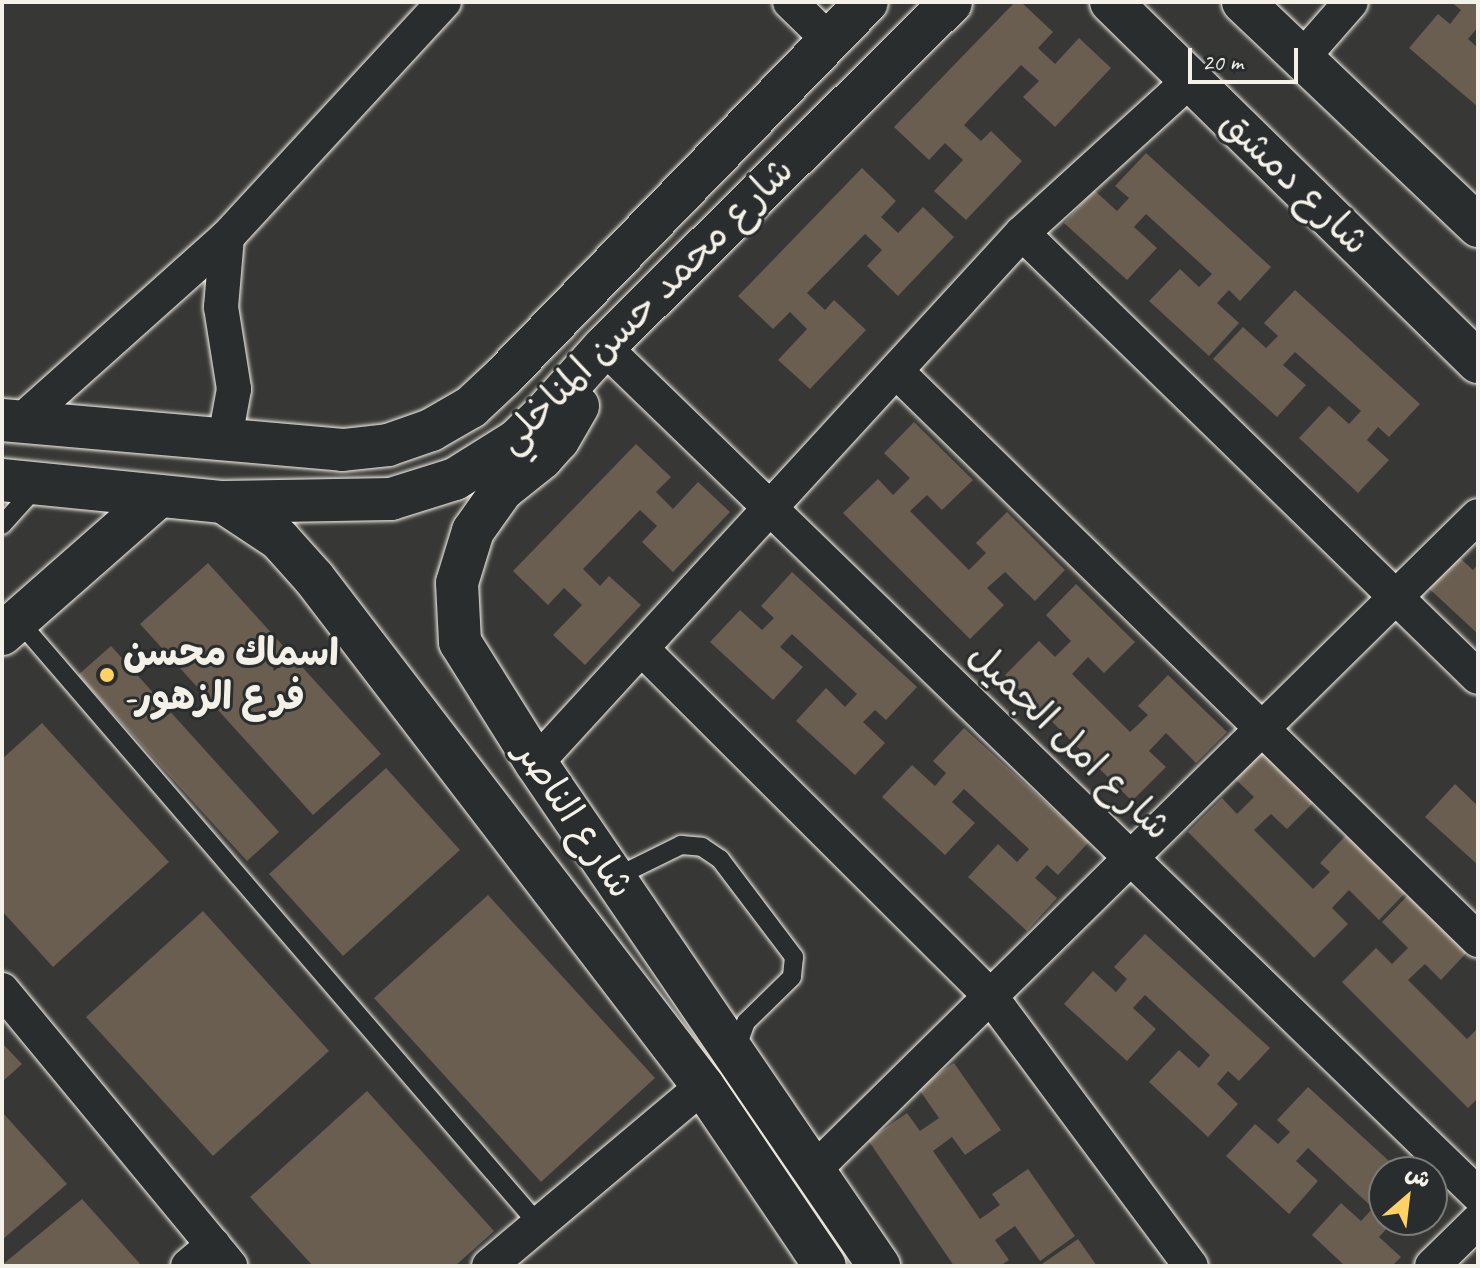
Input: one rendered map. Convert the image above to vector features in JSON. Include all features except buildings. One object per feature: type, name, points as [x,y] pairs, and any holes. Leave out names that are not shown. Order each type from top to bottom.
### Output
[{"type":"street","points":[[11,421],[227,237],[444,2]]},
{"type":"street","points":[[790,2],[829,40]]},
{"type":"street","name":"شارع محمد حسن المناخلي","points":[[11,421],[343,450],[388,445],[431,430],[471,407],[504,376],[867,2]]},
{"type":"street","name":"شارع محمد حسن المناخلي","points":[[20,482],[223,502],[391,499],[455,479],[516,441],[598,353],[951,2]]},
{"type":"street","name":"شارع دمشق","points":[[1111,2],[1478,362]]},
{"type":"street","points":[[1243,2],[1478,226]]},
{"type":"street","points":[[1302,58],[1351,2]]},
{"type":"street","points":[[536,763],[1022,233],[1190,80]]},
{"type":"street","points":[[730,142],[771,181]]},
{"type":"street","points":[[1022,233],[1478,677]]},
{"type":"street","points":[[225,438],[234,389],[221,307],[227,237]]},
{"type":"street","name":"شارع امل الجميل","points":[[598,353],[770,509],[1478,1195]]},
{"type":"street","name":"شارع الناصر","points":[[598,353],[581,401],[558,440],[486,509],[464,555],[457,583],[460,642],[536,763],[879,1266]]},
{"type":"street","points":[[896,371],[1478,940]]},
{"type":"street","points":[[10,627],[159,496]]},
{"type":"street","name":"شارع الناصر","points":[[223,502],[279,539],[314,578],[703,1086],[825,1266]]},
{"type":"street","points":[[813,1171],[1478,516]]},
{"type":"street","points":[[642,649],[991,997],[1191,1266]]},
{"type":"street","points":[[2,990],[210,1259]]},
{"type":"street","points":[[503,1262],[538,1224],[703,1086]]},
{"type":"street","points":[[1432,1266],[1478,1221]]},
{"type":"lane","points":[[2,525],[20,482]]},
{"type":"lane","points":[[10,627],[538,1224]]},
{"type":"lane","points":[[614,878],[681,845],[702,847],[720,859],[794,957],[794,972],[788,983],[746,1022],[736,1057]]},
{"type":"place","name":"اسماك محسن -فرع الزهور","points":[[107,675]]}]
